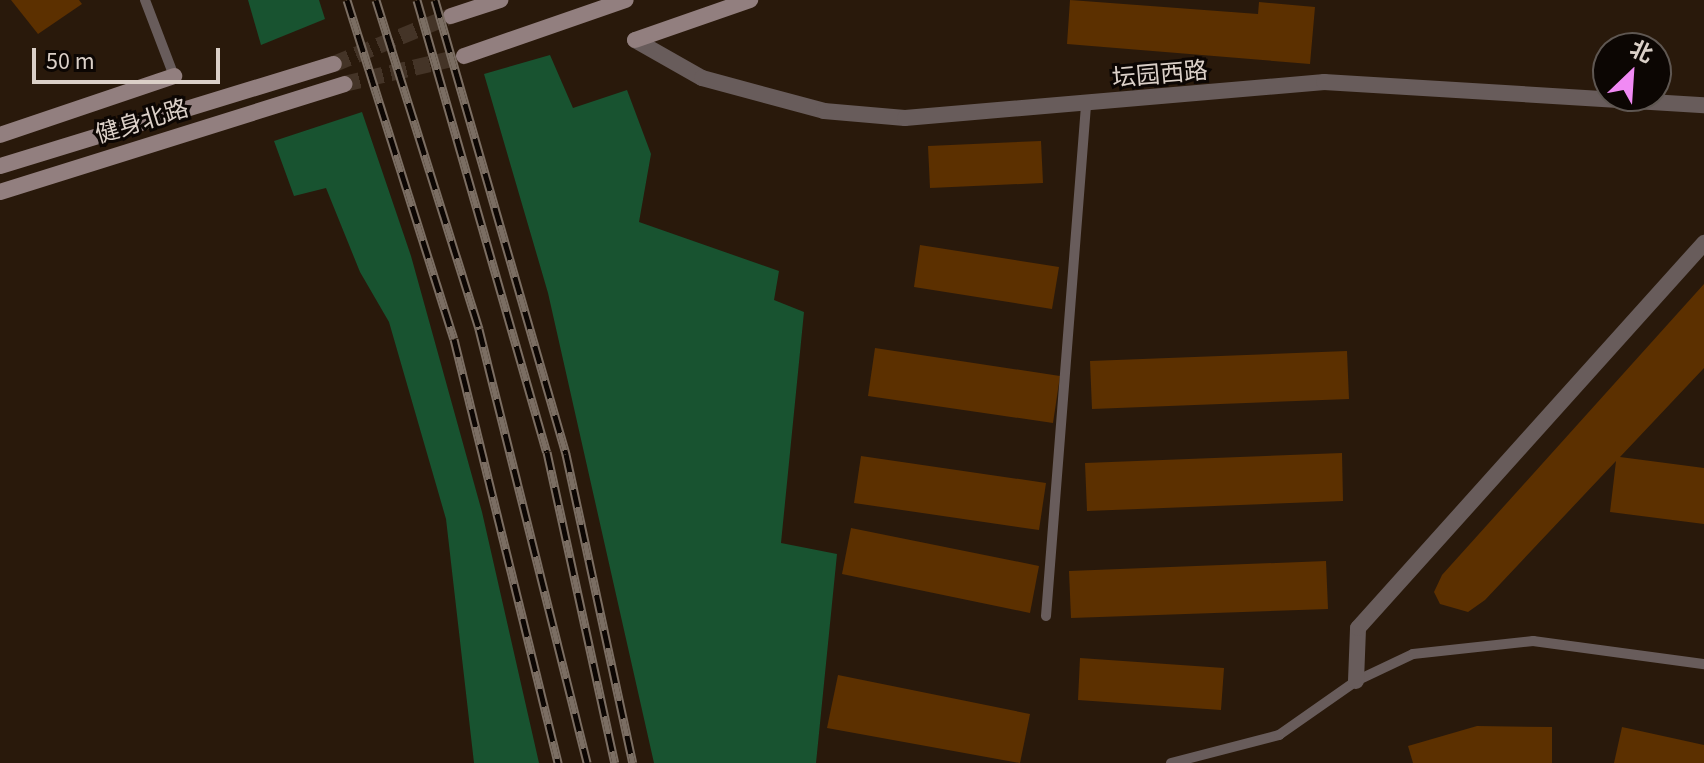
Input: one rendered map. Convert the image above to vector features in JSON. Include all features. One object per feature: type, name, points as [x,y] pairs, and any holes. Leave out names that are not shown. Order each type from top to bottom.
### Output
[{"type":"main road","points":[[451,16],[500,0]]},
{"type":"main road","points":[[464,56],[626,0]]},
{"type":"main road","points":[[635,40],[750,0]]},
{"type":"main road","name":"健身北路","points":[[0,166],[334,64]]},
{"type":"main road","points":[[0,135],[174,76]]},
{"type":"main road","name":"健身北路","points":[[0,192],[344,84]]},
{"type":"street","name":"坛园西路","points":[[635,40],[702,78],[824,111],[905,118],[1086,106],[1324,82],[1704,105]]},
{"type":"street","points":[[1356,681],[1358,628],[1704,243]]},
{"type":"lane","points":[[145,0],[174,76]]},
{"type":"lane","points":[[1046,616],[1086,106]]},
{"type":"lane","points":[[1171,763],[1279,735],[1356,681],[1413,654],[1533,641],[1704,664]]},
{"type":"green space","points":[[248,0],[319,0],[325,19],[261,45]]},
{"type":"green space","points":[[550,55],[573,108],[627,90],[651,154],[639,222],[779,271],[774,300],[804,312],[781,543],[837,554],[816,763],[654,763],[548,293],[484,74]]},
{"type":"green space","points":[[362,112],[411,256],[482,512],[539,763],[474,763],[446,519],[389,322],[360,272],[326,188],[294,196],[274,141]]},
{"type":"building","points":[[11,0],[79,0],[82,4],[38,34]]},
{"type":"building","points":[[1070,0],[1258,14],[1259,2],[1315,7],[1310,64],[1067,44]]},
{"type":"building","points":[[1041,141],[1043,183],[930,188],[928,146]]},
{"type":"building","points":[[920,245],[1059,267],[1052,309],[914,287]]},
{"type":"building","points":[[1704,284],[1704,368],[1620,457],[1704,468],[1704,524],[1610,512],[1616,461],[1485,600],[1468,612],[1440,604],[1434,592],[1442,575]]},
{"type":"building","points":[[875,348],[1060,376],[1053,423],[868,396]]},
{"type":"building","points":[[1347,351],[1349,399],[1092,409],[1090,361]]},
{"type":"building","points":[[1342,453],[1343,501],[1087,511],[1085,463]]},
{"type":"building","points":[[861,456],[1046,483],[1039,530],[854,503]]},
{"type":"building","points":[[851,528],[1039,566],[1030,613],[842,574]]},
{"type":"building","points":[[1326,561],[1328,609],[1071,618],[1069,571]]},
{"type":"building","points":[[1080,658],[1224,668],[1221,710],[1078,700]]},
{"type":"building","points":[[838,675],[1030,714],[1020,763],[827,728]]},
{"type":"building","points":[[1477,726],[1552,727],[1552,763],[1413,763],[1408,746]]},
{"type":"building","points":[[1622,727],[1704,745],[1704,763],[1614,763]]},
{"type":"tunnel","points":[[334,64],[451,16]]},
{"type":"tunnel","points":[[344,84],[464,56]]},
{"type":"railway","points":[[347,0],[454,339],[558,763]]},
{"type":"railway","points":[[376,0],[479,329],[587,763]]},
{"type":"railway","points":[[417,0],[547,452],[615,763]]},
{"type":"railway","points":[[435,0],[566,454],[633,763]]}]
